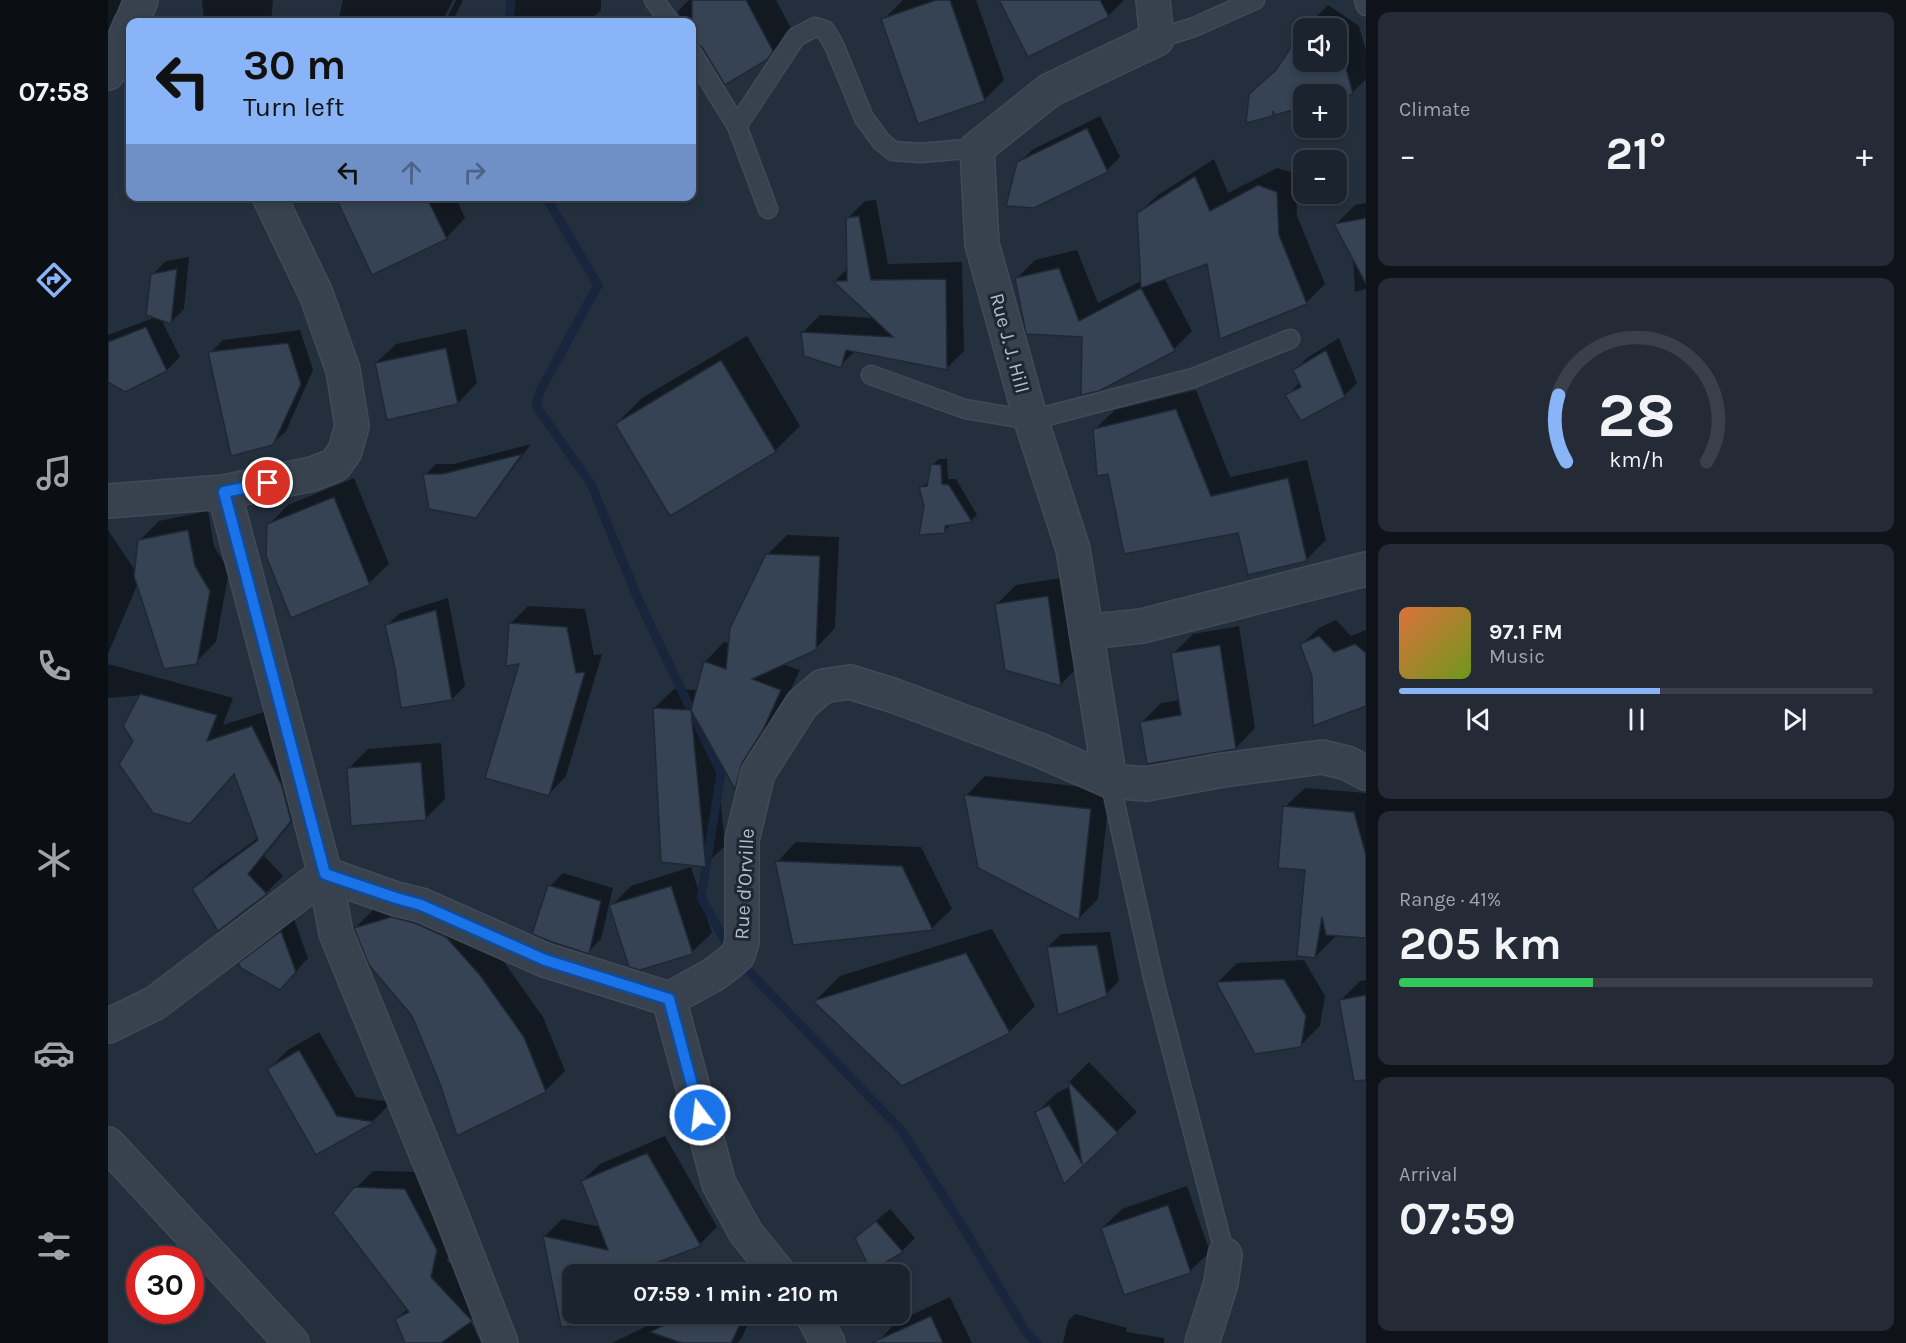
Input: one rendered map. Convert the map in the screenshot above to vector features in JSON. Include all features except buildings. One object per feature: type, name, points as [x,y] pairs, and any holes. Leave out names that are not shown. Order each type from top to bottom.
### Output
[{"type":"street","points":[[134,18],[141,0]]},
{"type":"street","points":[[977,148],[1050,90],[1157,39],[1153,0]]},
{"type":"street","points":[[108,73],[126,36]]},
{"type":"street","name":"Rue J. J. Hill","points":[[977,148],[982,244],[1031,420],[1073,549],[1110,781]]},
{"type":"street","points":[[108,501],[224,492],[312,474],[335,465],[345,452],[352,426],[343,370],[316,294],[271,201]]},
{"type":"street","points":[[224,492],[325,874],[336,933],[501,1343]]},
{"type":"street","points":[[1086,632],[1142,626],[1366,569]]},
{"type":"street","name":"Rue d'Orville","points":[[669,999],[713,975],[734,959],[742,942],[742,840],[758,773],[802,704],[823,686],[850,682],[895,696],[1039,750],[1110,781],[1146,784],[1223,770],[1322,757],[1347,763],[1366,773]]},
{"type":"street","points":[[325,874],[421,905],[545,960],[669,999],[719,1184],[746,1233],[771,1264]]},
{"type":"street","points":[[108,1026],[155,1003],[325,874]]},
{"type":"street","points":[[108,1144],[292,1343]]},
{"type":"street","points":[[1202,1343],[1221,1283],[1225,1255]]},
{"type":"street","points":[[818,1324],[828,1343]]},
{"type":"lane","points":[[654,0],[667,18]]},
{"type":"lane","points":[[1157,39],[1194,27],[1255,0]]},
{"type":"lane","points":[[1364,0],[1366,6]]},
{"type":"lane","points":[[737,126],[796,37],[815,27],[825,30],[834,45],[864,118],[880,141],[893,151],[920,153],[977,148]]},
{"type":"lane","points":[[696,59],[737,126],[768,209]]},
{"type":"lane","points":[[871,375],[965,409],[1031,420],[1193,378],[1290,339]]},
{"type":"lane","points":[[1110,781],[1154,981],[1225,1255]]},
{"type":"waterway","points":[[509,18],[511,0]]},
{"type":"waterway","points":[[548,201],[598,285],[540,391],[536,406],[591,484],[639,601],[721,773],[701,897],[731,952]]},
{"type":"waterway","points":[[740,962],[902,1131],[1026,1332],[1037,1343]]},
{"type":"route","points":[[268,483],[224,492],[325,874],[421,905],[545,960],[669,999],[700,1115]]}]
